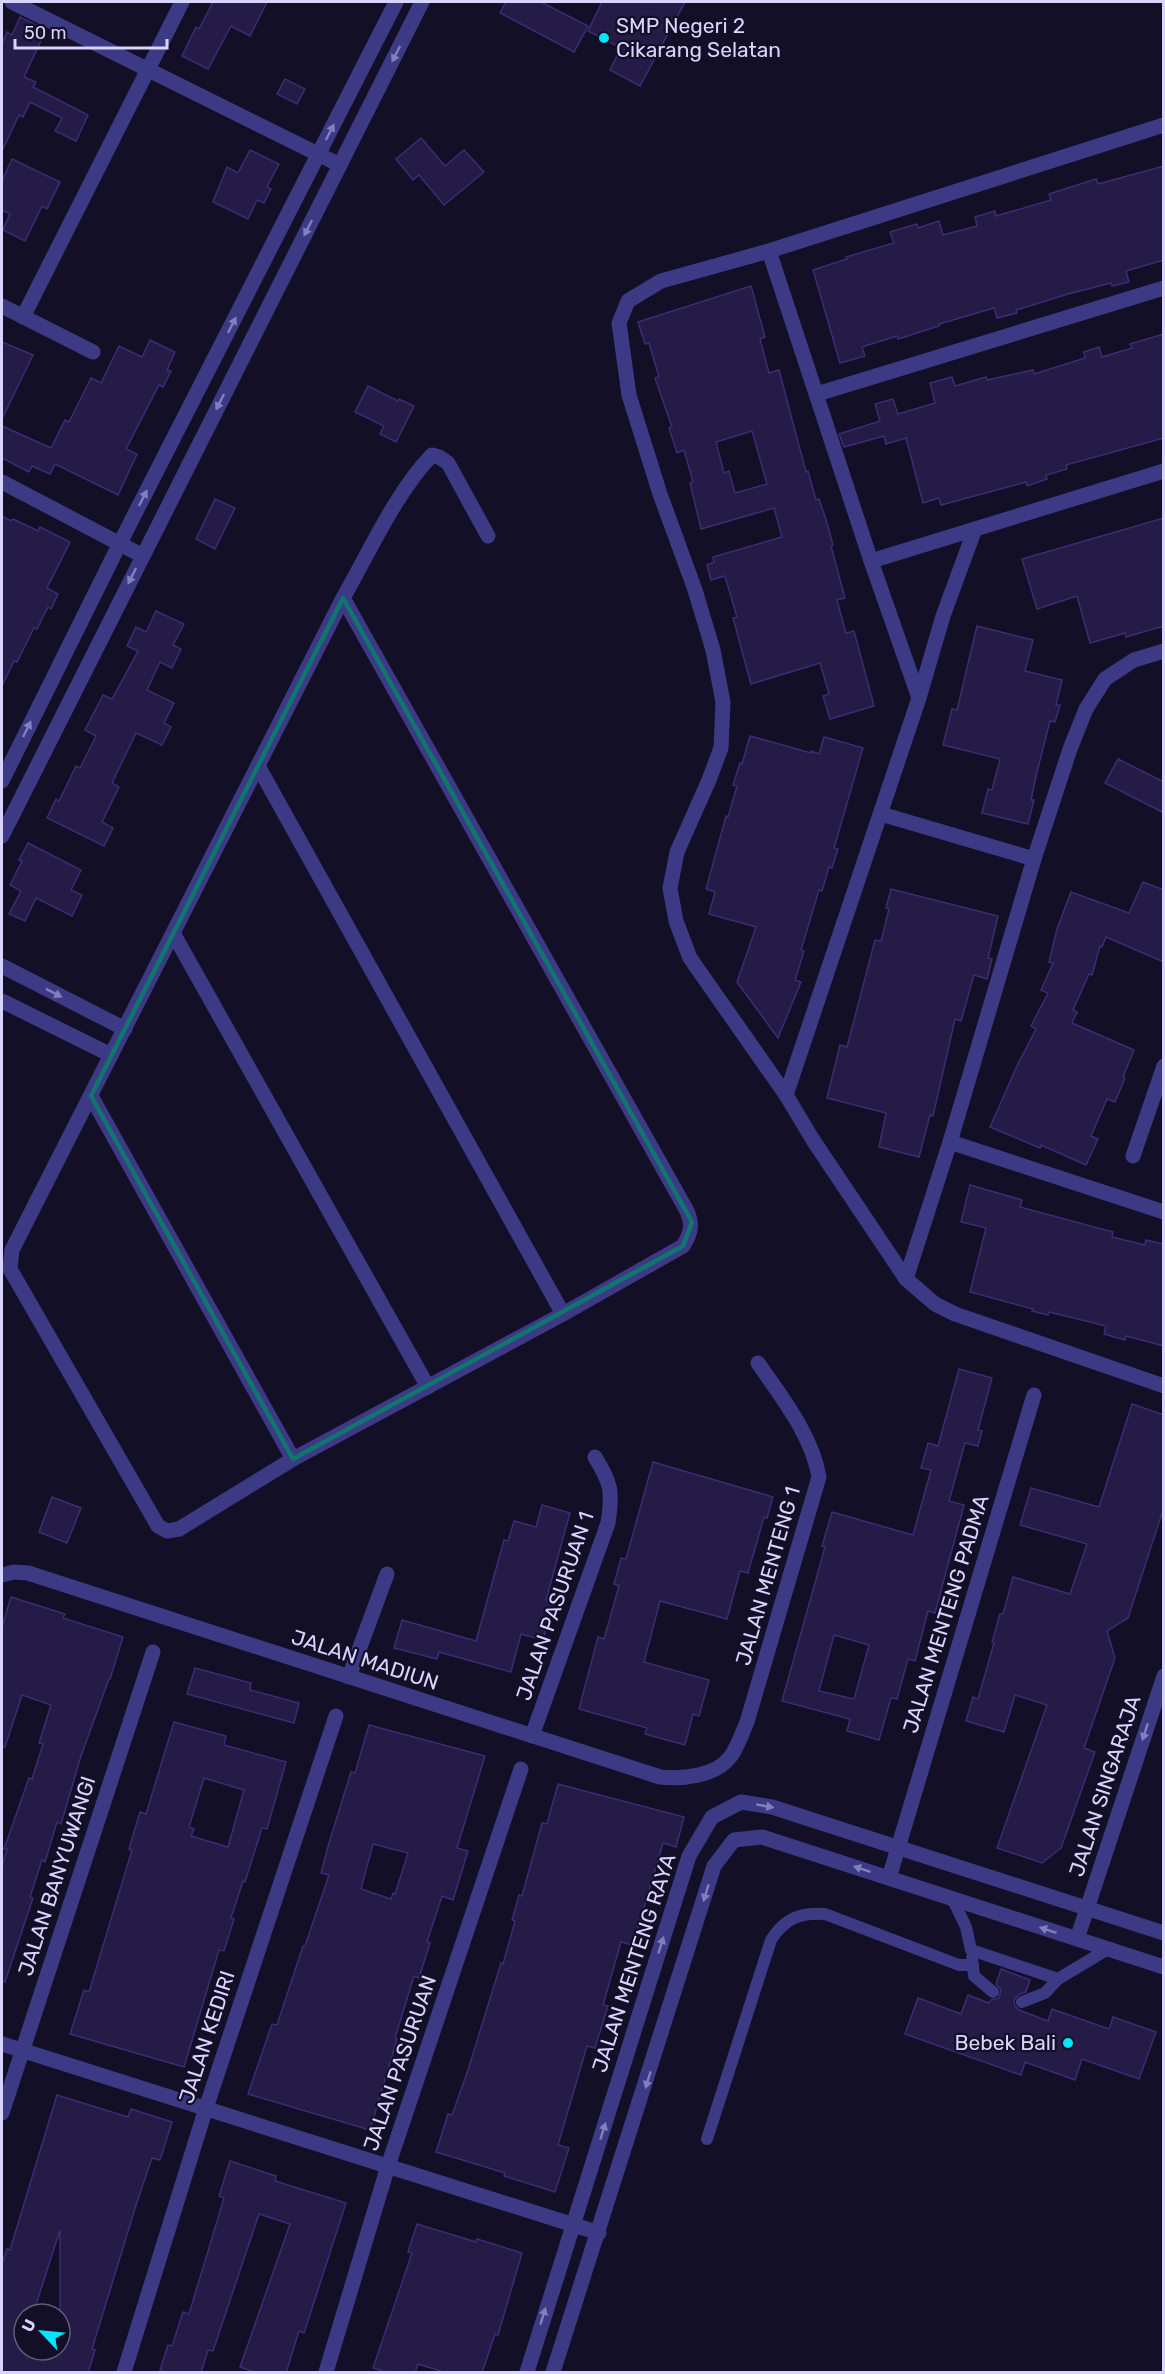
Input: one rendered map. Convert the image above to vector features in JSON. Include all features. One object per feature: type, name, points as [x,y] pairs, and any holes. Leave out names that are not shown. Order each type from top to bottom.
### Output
[{"type":"street","points":[[12,2],[340,165]]},
{"type":"street","points":[[23,317],[182,2]]},
{"type":"street","points":[[2,781],[120,543],[396,2]]},
{"type":"street","points":[[2,836],[8,806],[142,556],[422,2]]},
{"type":"street","points":[[1164,125],[769,251],[661,281],[628,301],[619,323],[629,395],[660,494],[695,590],[713,650],[723,702],[721,748],[677,852],[670,888],[676,921],[690,958],[786,1095],[813,1140],[906,1279],[935,1304],[956,1314],[1164,1386]]},
{"type":"street","points":[[769,251],[871,561],[919,698]]},
{"type":"street","points":[[817,394],[1164,288]]},
{"type":"street","points":[[2,306],[93,352]]},
{"type":"street","points":[[343,598],[687,1210],[692,1222],[690,1234],[683,1246],[563,1314],[293,1460],[179,1529],[167,1531],[158,1526],[10,1269],[12,1250],[343,598],[401,496],[421,466],[432,455],[448,463],[488,536]]},
{"type":"street","points":[[871,561],[1164,471]]},
{"type":"street","points":[[2,482],[142,556]]},
{"type":"street","points":[[786,1095],[919,698],[943,616],[975,529]]},
{"type":"street","points":[[906,1279],[950,1142],[1034,859],[1070,749],[1086,709],[1105,679],[1134,660],[1164,651]]},
{"type":"street","points":[[258,766],[563,1314]]},
{"type":"street","points":[[880,814],[1034,859]]},
{"type":"street","points":[[173,933],[428,1387]]},
{"type":"street","points":[[2,966],[124,1029]]},
{"type":"street","points":[[2,1001],[111,1055]]},
{"type":"street","points":[[1133,1156],[1164,1066]]},
{"type":"street","points":[[91,1096],[293,1460]]},
{"type":"street","points":[[950,1142],[1164,1212]]},
{"type":"street","name":"JALAN MENTENG 1","points":[[716,1768],[730,1758],[747,1722],[819,1477],[816,1460],[805,1436],[758,1363]]},
{"type":"street","name":"JALAN MENTENG PADMA","points":[[889,1878],[1034,1395]]},
{"type":"street","name":"JALAN PASURUAN 1","points":[[532,1736],[608,1522],[611,1506],[609,1480],[595,1457]]},
{"type":"street","name":"JALAN MADIUN","points":[[2,1575],[14,1572],[28,1573],[660,1777],[681,1779],[716,1768]]},
{"type":"street","points":[[349,1677],[387,1575]]},
{"type":"street","name":"JALAN BANYUWANGI","points":[[2,2114],[153,1652]]},
{"type":"street","name":"JALAN SINGARAJA","points":[[1077,1939],[1164,1676]]},
{"type":"street","name":"JALAN KEDIRI","points":[[124,2373],[206,2108],[336,1716]]},
{"type":"street","name":"JALAN PASURUAN","points":[[326,2373],[388,2166],[521,1770]]},
{"type":"street","name":"JALAN MENTENG RAYA","points":[[527,2373],[689,1856],[712,1817],[741,1802],[762,1805],[898,1846],[1164,1933]]},
{"type":"street","points":[[553,2373],[714,1866],[734,1840],[762,1837],[1164,1967]]},
{"type":"street","points":[[2,2043],[599,2233]]},
{"type":"lane","points":[[952,1898],[966,1927],[974,1976],[993,1992]]},
{"type":"lane","points":[[707,2139],[771,1940],[787,1921],[813,1913],[825,1914],[959,1965],[973,1965]]},
{"type":"lane","points":[[1022,2002],[1045,1993],[1058,1979],[1108,1949]]},
{"type":"lane","points":[[971,1950],[1058,1979]]},
{"type":"highlighted area","points":[[343,598],[692,1222],[683,1246],[293,1459],[91,1096]]},
{"type":"building","points":[[213,2],[267,2],[250,36],[231,26],[208,69],[182,56],[196,27],[199,29]]},
{"type":"building","points":[[506,2],[541,2],[588,26],[574,52],[500,13]]},
{"type":"building","points":[[602,2],[685,2],[640,86],[610,70],[621,48],[588,31]]},
{"type":"building","points":[[20,17],[46,30],[24,77],[36,82],[33,87],[88,115],[76,141],[55,131],[62,118],[30,102],[23,117],[19,115],[2,151],[2,44],[7,32],[12,35]]},
{"type":"building","points":[[285,79],[305,89],[297,104],[277,94]]},
{"type":"building","points":[[421,138],[445,166],[464,150],[484,172],[444,205],[419,175],[413,180],[396,159]]},
{"type":"building","points":[[250,150],[279,164],[267,187],[271,189],[264,203],[257,200],[248,219],[213,202],[227,167],[238,173]]},
{"type":"building","points":[[12,159],[60,182],[47,209],[42,206],[25,241],[3,230],[10,214],[2,210],[2,181]]},
{"type":"building","points":[[1164,166],[1164,260],[1126,271],[1129,282],[1112,286],[1111,283],[1068,294],[997,318],[994,308],[898,339],[897,336],[862,347],[865,356],[840,363],[813,270],[847,259],[846,257],[894,243],[890,232],[917,224],[918,228],[939,221],[943,235],[977,226],[975,217],[995,211],[996,216],[1051,200],[1049,194],[1096,179],[1098,184]]},
{"type":"building","points":[[751,286],[765,337],[760,339],[769,373],[779,370],[806,472],[808,471],[816,500],[819,499],[833,545],[831,546],[845,598],[837,600],[846,633],[854,631],[874,706],[830,719],[823,696],[829,694],[820,663],[751,684],[733,618],[737,617],[725,576],[711,580],[707,565],[714,562],[713,557],[782,537],[774,508],[701,529],[690,483],[693,482],[684,450],[677,453],[669,428],[672,427],[655,378],[659,377],[649,343],[645,344],[638,322]],"holes":[[[752,431],[767,484],[735,493],[729,471],[724,473],[716,442]]]},
{"type":"building","points":[[1164,334],[1164,438],[1066,465],[1067,469],[1046,475],[1047,479],[1027,486],[1026,482],[941,505],[939,498],[923,503],[906,438],[886,444],[884,436],[844,447],[839,434],[880,421],[875,404],[893,399],[898,414],[935,403],[930,383],[952,377],[955,386],[986,377],[987,380],[1033,370],[1034,374],[1085,358],[1084,352],[1099,347],[1102,357],[1132,348],[1130,344]]},
{"type":"building","points":[[150,340],[175,352],[167,370],[171,371],[163,387],[159,385],[126,449],[137,454],[118,495],[55,464],[50,474],[32,466],[29,472],[2,458],[2,426],[51,448],[65,420],[69,422],[91,378],[101,383],[119,346],[142,357]]},
{"type":"building","points":[[2,342],[33,355],[2,419]]},
{"type":"building","points":[[368,386],[414,406],[396,442],[380,434],[384,426],[355,412]]},
{"type":"building","points":[[215,499],[235,508],[215,549],[196,539]]},
{"type":"building","points":[[2,516],[38,531],[40,527],[70,542],[47,588],[58,594],[51,609],[48,607],[37,629],[34,628],[2,686]]},
{"type":"building","points":[[1164,518],[1164,626],[1126,637],[1125,633],[1090,643],[1077,596],[1037,609],[1022,559]]},
{"type":"building","points":[[156,611],[184,624],[173,645],[181,649],[172,668],[160,662],[147,690],[174,703],[164,723],[171,727],[162,745],[136,733],[112,783],[119,787],[102,822],[113,828],[104,846],[47,818],[56,799],[59,801],[76,766],[80,768],[96,736],[85,730],[103,695],[112,699],[138,651],[127,646],[136,627],[146,632]]},
{"type":"building","points":[[977,626],[1033,640],[1025,671],[1062,680],[1056,705],[1060,705],[1055,722],[1050,721],[1031,800],[1034,800],[1028,824],[982,813],[988,789],[992,790],[1000,759],[943,745],[952,709],[957,710]]},
{"type":"building","points":[[750,736],[819,754],[824,737],[863,748],[834,848],[838,849],[832,868],[829,867],[822,891],[819,890],[801,950],[804,951],[795,980],[801,982],[778,1038],[737,982],[756,927],[709,914],[715,892],[706,889],[726,816],[728,817],[737,786],[733,785]]},
{"type":"building","points":[[1118,759],[1164,782],[1164,813],[1105,783]]},
{"type":"building","points":[[28,843],[81,870],[71,890],[82,895],[72,916],[36,898],[25,921],[9,914],[21,891],[10,885]]},
{"type":"building","points":[[1143,882],[1164,890],[1164,962],[1106,937],[1102,947],[1100,946],[1092,975],[1089,974],[1073,1010],[1077,1012],[1072,1023],[1134,1050],[1115,1102],[1107,1099],[1091,1136],[1098,1139],[1086,1165],[1041,1145],[1040,1148],[990,1127],[1036,1029],[1031,1026],[1048,993],[1041,990],[1053,963],[1049,962],[1057,929],[1071,892],[1129,913]]},
{"type":"building","points":[[891,889],[998,916],[988,958],[992,959],[987,979],[974,975],[961,1021],[955,1019],[933,1116],[930,1115],[919,1157],[879,1147],[886,1113],[827,1098],[840,1045],[847,1047],[875,940],[881,941],[889,909],[886,908]]},
{"type":"building","points":[[970,1185],[1022,1200],[1020,1207],[1113,1232],[1112,1237],[1145,1245],[1146,1240],[1164,1244],[1164,1346],[1126,1336],[1125,1340],[1104,1334],[1106,1326],[1049,1312],[1048,1315],[1032,1311],[1033,1309],[970,1292],[986,1228],[961,1222]]},
{"type":"building","points":[[959,1369],[992,1378],[978,1430],[982,1431],[978,1446],[965,1443],[949,1501],[964,1505],[935,1613],[928,1611],[915,1661],[908,1659],[897,1699],[891,1698],[879,1740],[847,1731],[850,1719],[782,1701],[825,1547],[822,1546],[832,1512],[913,1535],[931,1470],[921,1468],[928,1443],[938,1446]],"holes":[[[834,1635],[869,1645],[854,1699],[819,1691]]]},
{"type":"building","points":[[1132,1404],[1164,1415],[1164,1507],[1128,1618],[1107,1631],[1115,1658],[1084,1748],[1095,1752],[1061,1848],[1042,1863],[997,1848],[1047,1705],[1015,1695],[1004,1732],[966,1721],[973,1697],[978,1699],[1000,1614],[1003,1614],[1013,1577],[1070,1594],[1087,1544],[1020,1525],[1031,1488],[1099,1507]]},
{"type":"building","points":[[653,1462],[773,1497],[767,1518],[764,1517],[748,1573],[740,1571],[727,1619],[660,1601],[644,1662],[709,1680],[699,1716],[693,1714],[685,1745],[645,1734],[647,1728],[579,1709],[598,1637],[604,1639],[619,1586],[614,1584],[621,1558],[626,1559]]},
{"type":"building","points":[[52,1497],[81,1508],[67,1543],[39,1532]]},
{"type":"building","points":[[542,1505],[570,1513],[546,1600],[554,1602],[543,1640],[521,1634],[511,1672],[439,1652],[437,1659],[394,1648],[402,1620],[476,1641],[504,1540],[508,1541],[514,1521],[536,1527]]},
{"type":"building","points":[[11,1597],[65,1614],[63,1618],[123,1637],[81,1756],[61,1824],[57,1822],[45,1862],[42,1860],[30,1897],[33,1898],[5,1982],[2,1981],[2,1866],[7,1849],[4,1849],[29,1778],[32,1779],[43,1744],[39,1743],[51,1705],[22,1695],[5,1747],[2,1747],[2,1627]]},
{"type":"building","points":[[195,1668],[251,1683],[250,1690],[299,1703],[294,1723],[187,1694]]},
{"type":"building","points":[[174,1722],[226,1736],[224,1745],[286,1762],[267,1829],[262,1828],[245,1882],[243,1881],[231,1918],[234,1919],[224,1951],[219,1950],[184,2067],[70,2034],[84,1990],[89,1992],[132,1850],[129,1849],[140,1812],[146,1814]],"holes":[[[204,1778],[244,1790],[228,1847],[191,1836],[194,1829],[189,1827]]]},
{"type":"building","points":[[369,1725],[485,1756],[457,1848],[468,1851],[453,1900],[442,1896],[427,1942],[430,1943],[419,1978],[414,1976],[370,2130],[248,2094],[272,2024],[277,2025],[329,1875],[321,1873],[351,1772],[355,1773]],"holes":[[[373,1844],[408,1853],[395,1894],[393,1893],[391,1899],[361,1889]]]},
{"type":"building","points":[[558,1784],[684,1817],[676,1847],[663,1843],[633,1945],[621,1942],[603,2005],[608,2006],[595,2048],[587,2046],[558,2145],[569,2148],[555,2192],[504,2176],[505,2173],[436,2152],[448,2114],[452,2115],[468,2070],[501,1963],[503,1964],[515,1921],[512,1920],[519,1895],[522,1896],[542,1823],[547,1824]]},
{"type":"building","points":[[1001,1969],[1030,1980],[1026,1992],[1018,1995],[1014,2000],[1019,2010],[1048,2021],[1052,2009],[1109,2029],[1113,2017],[1156,2032],[1139,2079],[1082,2059],[1075,2080],[1025,2062],[1021,2075],[905,2034],[918,1998],[961,2014],[968,1995],[989,2003],[999,1998],[1001,1990],[996,1984]]},
{"type":"building","points":[[57,2095],[128,2117],[131,2109],[172,2122],[160,2160],[152,2158],[137,2202],[92,2349],[95,2350],[88,2373],[2,2373],[2,2264],[7,2249],[10,2250]],"holes":[[[60,2230],[60,2302],[72,2302],[72,2362],[12,2362],[12,2302],[37,2302]]]},
{"type":"building","points":[[230,2161],[276,2176],[275,2181],[346,2203],[304,2333],[299,2331],[286,2373],[258,2373],[240,2367],[290,2224],[259,2214],[213,2351],[208,2350],[201,2373],[169,2373],[160,2370],[168,2345],[172,2346],[183,2312],[189,2314],[224,2198],[219,2196]]},
{"type":"building","points":[[417,2224],[522,2253],[498,2335],[495,2334],[482,2373],[447,2373],[418,2364],[415,2373],[389,2373],[373,2368],[412,2253],[408,2252]]},
{"type":"place","name":"SMP Negeri 2 Cikarang Selatan","points":[[604,38]]},
{"type":"place","name":"Bebek Bali","points":[[1068,2043]]}]
